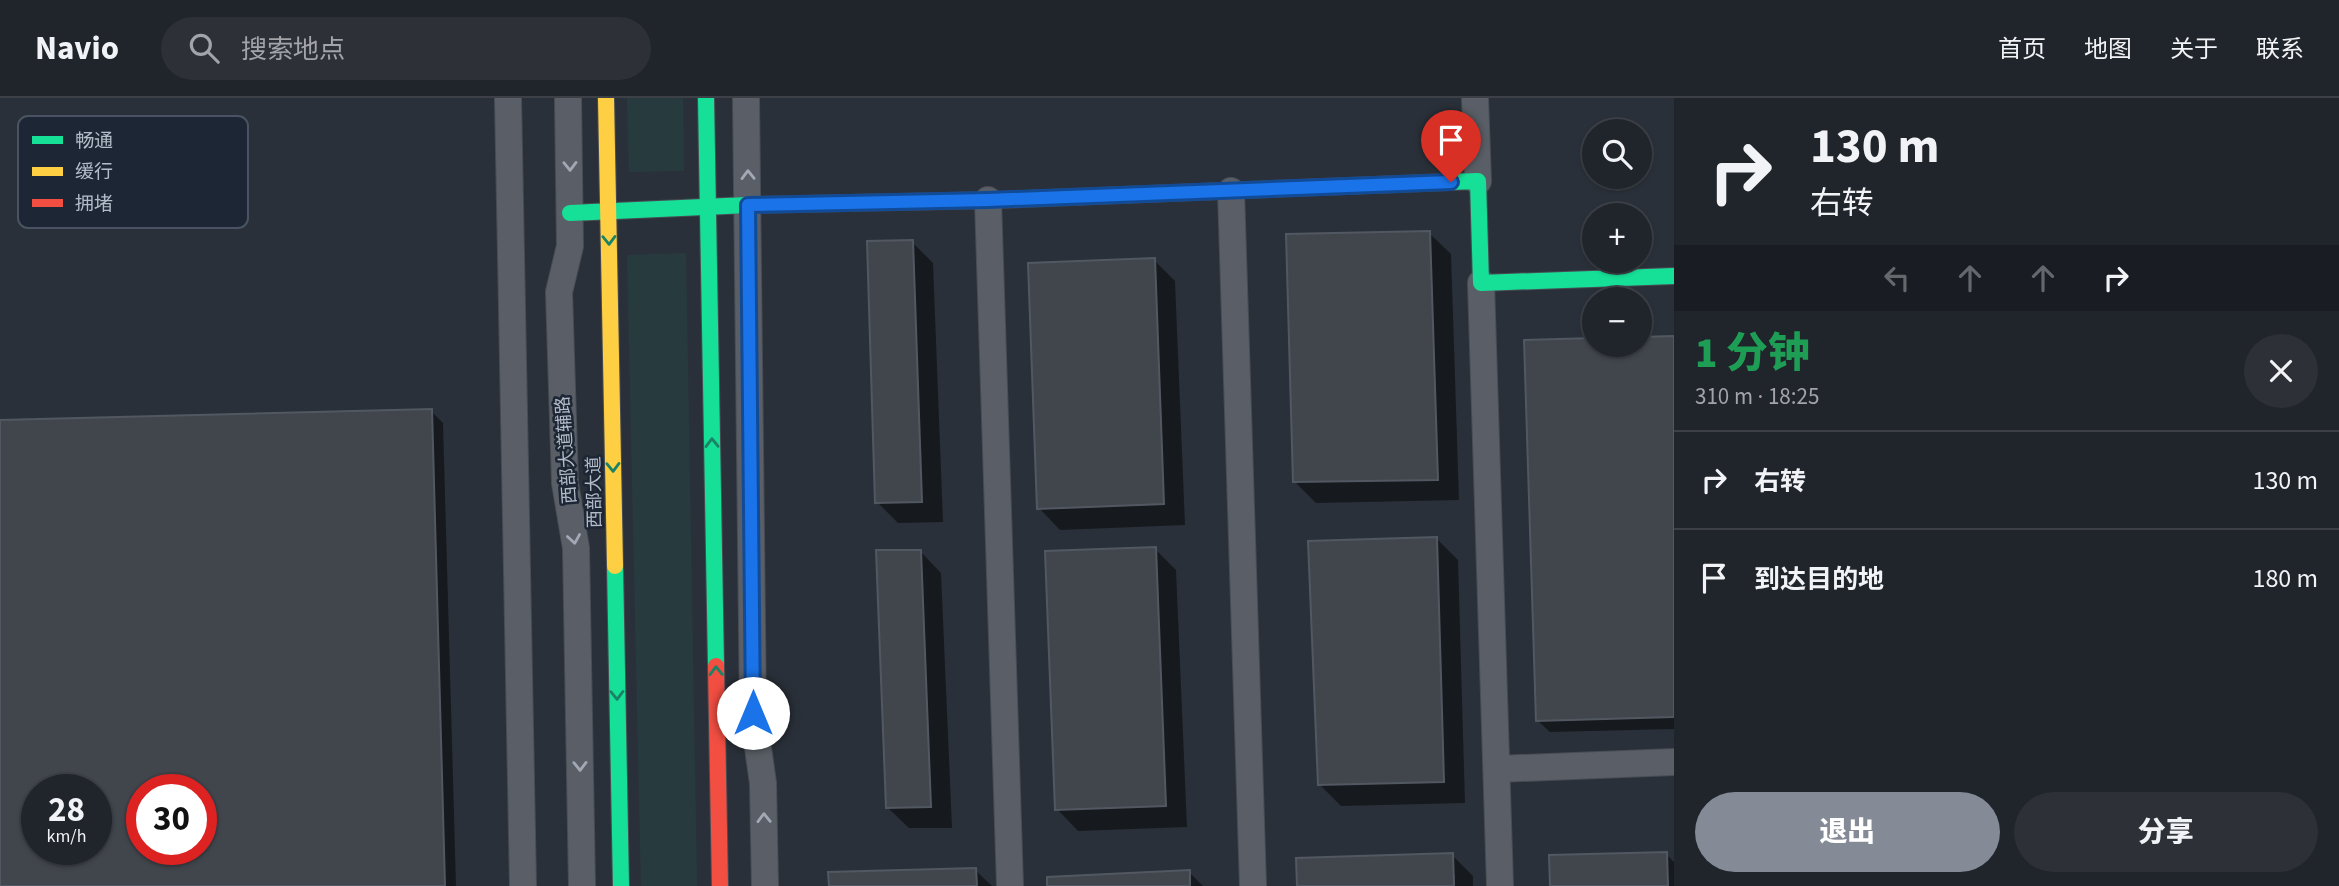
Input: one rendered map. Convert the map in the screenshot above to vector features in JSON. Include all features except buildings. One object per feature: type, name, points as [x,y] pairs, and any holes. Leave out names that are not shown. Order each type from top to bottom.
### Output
[{"type":"main road","name":"西部大道","points":[[606,98],[621,886]]},
{"type":"main road","points":[[706,98],[720,886]]},
{"type":"main road","points":[[570,213],[1478,181],[1481,283],[1674,276]]},
{"type":"street","points":[[508,98],[523,886]]},
{"type":"street","name":"西部大道辅路","points":[[568,98],[570,246],[559,292],[565,484],[576,548],[582,886]]},
{"type":"street","points":[[746,98],[753,713],[763,783],[765,886]]},
{"type":"street","points":[[1475,98],[1478,181]]},
{"type":"street","points":[[1231,191],[1253,886]]},
{"type":"street","points":[[988,200],[1010,886]]},
{"type":"street","points":[[1481,283],[1500,886]]},
{"type":"street","points":[[1497,769],[1674,762]]},
{"type":"green space","points":[[627,98],[683,98],[684,171],[629,172]]},
{"type":"green space","points":[[686,253],[697,886],[641,886],[627,255]]},
{"type":"traffic: fast","points":[[706,98],[716,666]]},
{"type":"traffic: fast","points":[[1449,182],[1478,181],[1481,283],[1674,276]]},
{"type":"traffic: fast","points":[[570,213],[748,205],[996,200]]},
{"type":"traffic: fast","points":[[615,566],[621,886]]},
{"type":"traffic: slow","points":[[606,98],[615,566]]},
{"type":"traffic: slow","points":[[996,200],[1449,182]]},
{"type":"traffic: jam","points":[[716,666],[720,886]]},
{"type":"route","points":[[753,713],[748,205],[988,200],[1451,182]]}]
